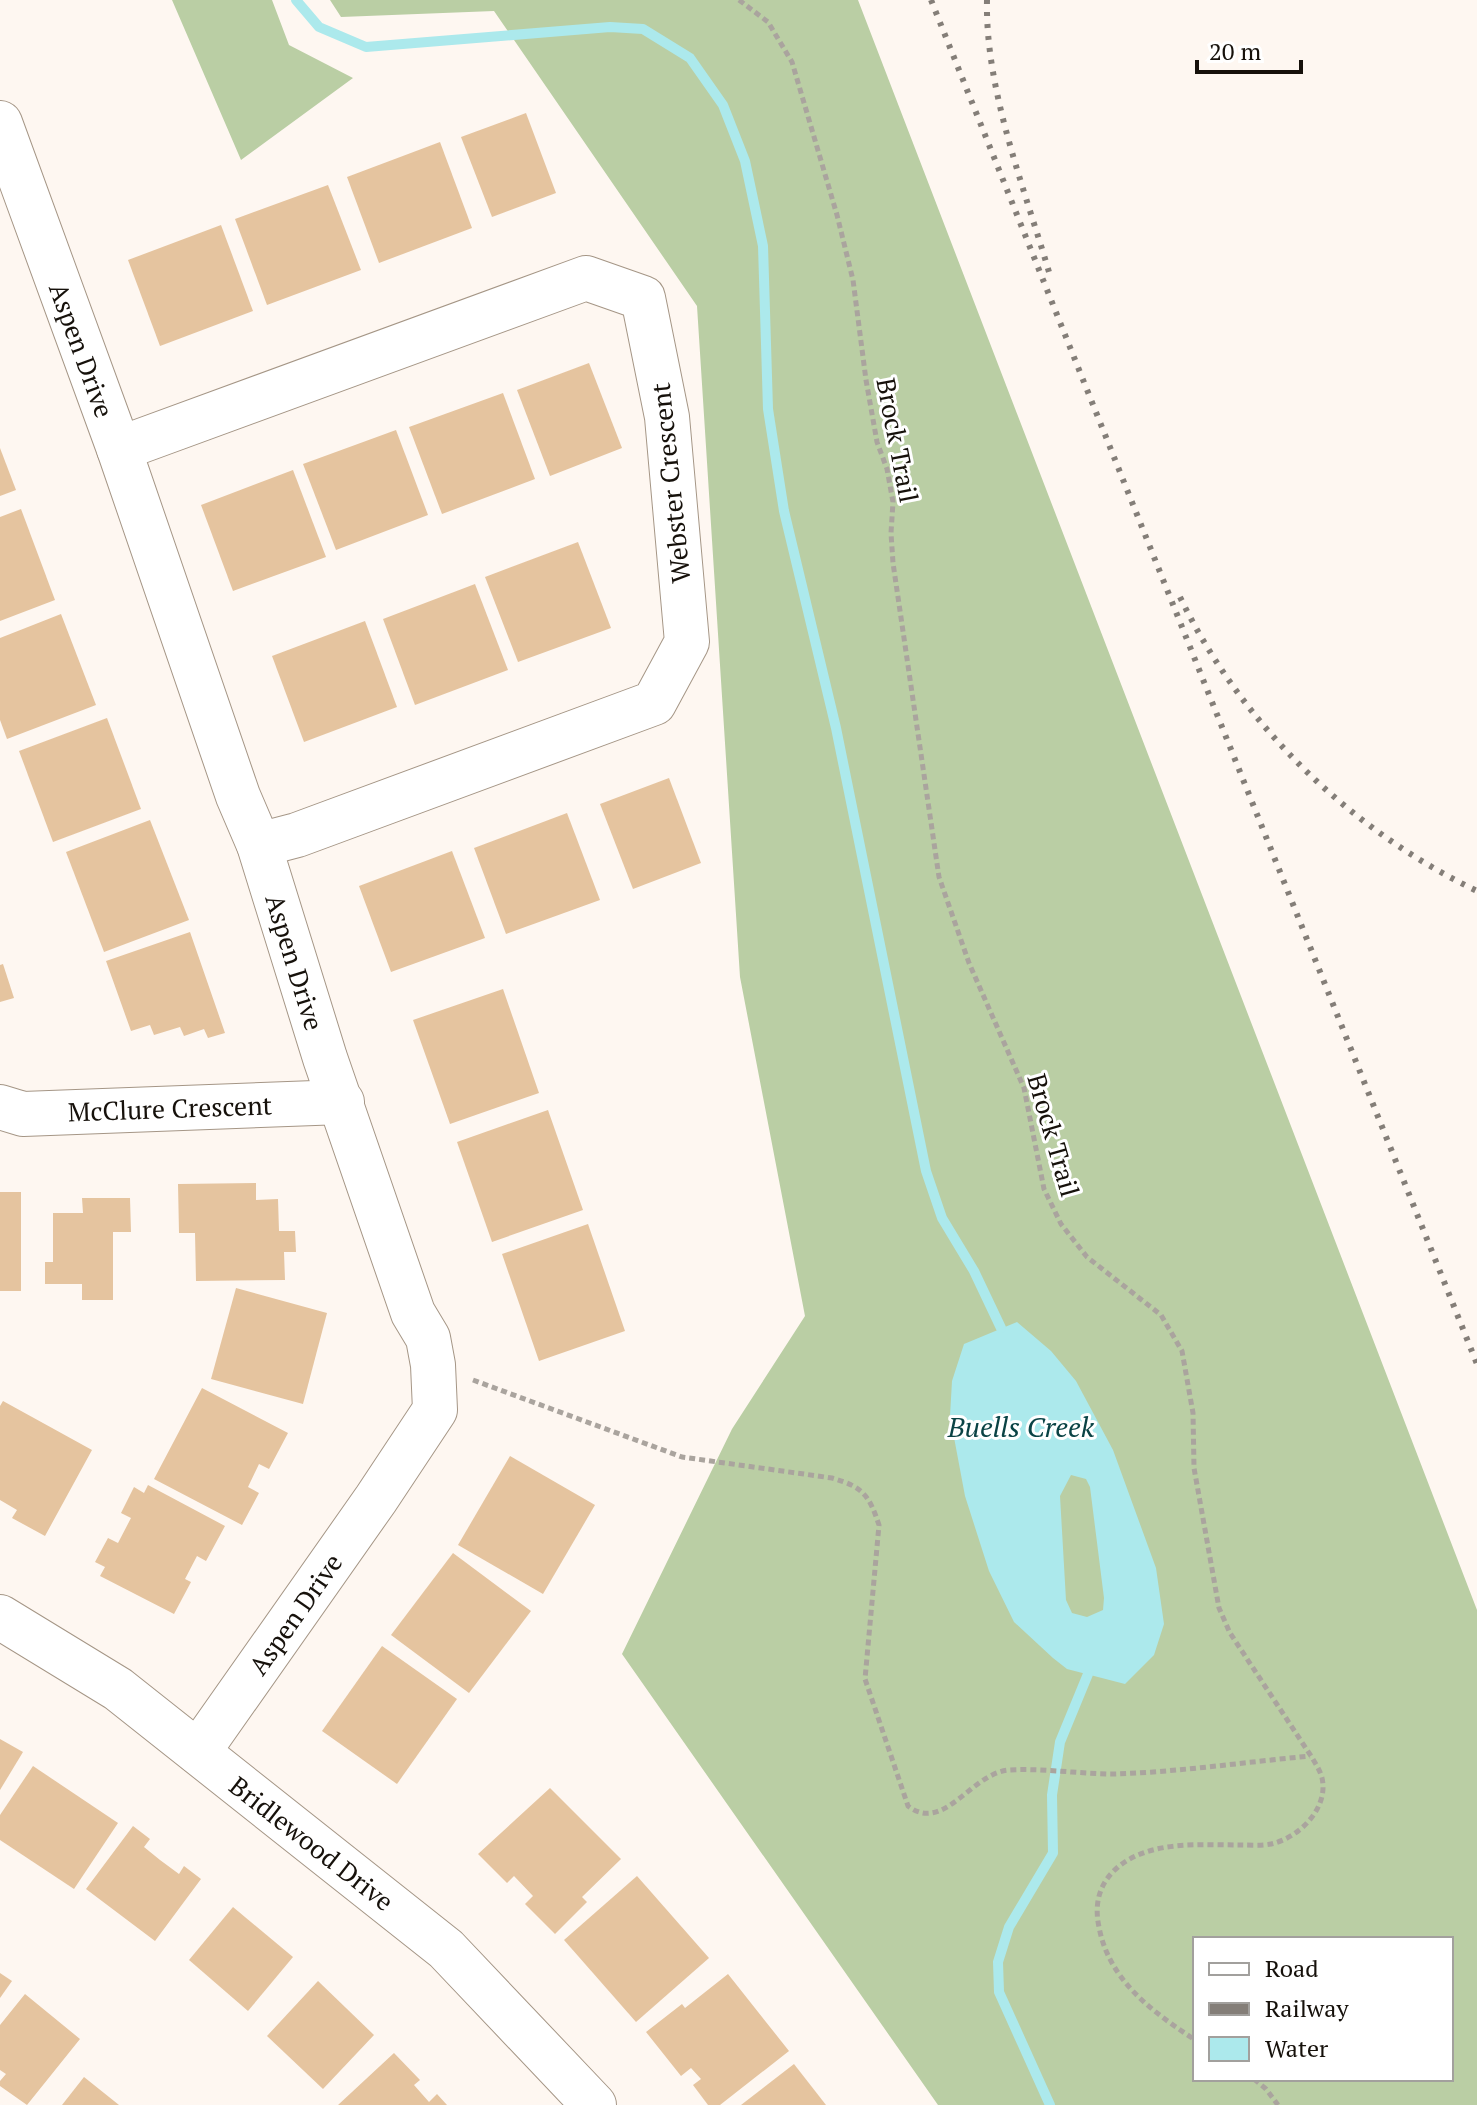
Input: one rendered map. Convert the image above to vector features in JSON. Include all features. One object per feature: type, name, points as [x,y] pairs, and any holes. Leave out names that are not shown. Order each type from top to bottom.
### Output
[{"type":"street","name":"Aspen Drive","points":[[0,123],[119,449],[238,796],[259,845],[325,1058],[413,1313],[428,1338],[433,1365],[435,1410],[198,1752]]},
{"type":"street","name":"Webster Crescent","points":[[119,449],[586,278],[643,298],[667,417],[687,642],[654,703],[318,827],[259,845]]},
{"type":"street","name":"McClure Crescent","points":[[0,1107],[23,1114],[342,1102]]},
{"type":"street","name":"Bridlewood Drive","points":[[0,1617],[118,1689],[446,1949],[594,2105]]},
{"type":"path","name":"Brock Trail","points":[[739,0],[768,22],[792,62],[853,280],[877,442],[887,469],[893,502],[893,563],[939,877],[969,963],[1024,1088],[1044,1189],[1061,1224],[1087,1257],[1161,1315],[1182,1351],[1193,1413],[1194,1468],[1219,1608],[1230,1633],[1321,1776],[1321,1801],[1313,1818],[1294,1833],[1271,1844],[1174,1846],[1148,1851],[1129,1858],[1111,1873],[1099,1892],[1099,1929],[1111,1963],[1128,1988],[1193,2039]]},
{"type":"path","points":[[433,1365],[682,1457],[832,1478],[851,1483],[871,1501],[879,1525],[865,1679],[908,1806],[917,1813],[936,1813],[957,1801],[989,1774],[1009,1770],[1115,1774],[1311,1756]]},
{"type":"path","points":[[1256,2081],[1278,2105]]},
{"type":"green space","points":[[172,0],[272,0],[289,45],[353,78],[241,160]]},
{"type":"green space","points":[[330,0],[858,0],[1477,1610],[1477,2105],[938,2105],[622,1654],[732,1429],[805,1316],[740,977],[697,306],[494,11],[341,17]]},
{"type":"water","name":"Buells Creek","points":[[1017,1322],[1051,1351],[1076,1381],[1113,1450],[1156,1568],[1164,1624],[1154,1655],[1125,1684],[1067,1669],[1053,1658],[1014,1622],[989,1571],[965,1496],[950,1416],[952,1381],[964,1344]],"holes":[[[1071,1475],[1086,1479],[1090,1487],[1104,1598],[1103,1610],[1087,1617],[1072,1613],[1066,1600],[1060,1496]]]},
{"type":"building","points":[[526,113],[556,193],[492,217],[461,137]]},
{"type":"building","points":[[440,142],[472,228],[379,263],[347,177]]},
{"type":"building","points":[[328,185],[361,270],[267,305],[235,219]]},
{"type":"building","points":[[221,225],[253,311],[160,346],[128,260]]},
{"type":"building","points":[[589,363],[622,448],[550,476],[517,390]]},
{"type":"building","points":[[503,393],[535,479],[442,514],[409,427]]},
{"type":"building","points":[[396,430],[428,515],[336,550],[303,464]]},
{"type":"building","points":[[0,448],[16,490],[0,496]]},
{"type":"building","points":[[293,470],[326,557],[233,591],[201,505]]},
{"type":"building","points":[[21,509],[55,600],[0,621],[0,517]]},
{"type":"building","points":[[578,542],[611,628],[518,662],[485,577]]},
{"type":"building","points":[[475,584],[508,670],[415,705],[383,619]]},
{"type":"building","points":[[61,614],[96,705],[7,739],[0,720],[0,638]]},
{"type":"building","points":[[365,621],[397,707],[304,742],[272,656]]},
{"type":"building","points":[[107,718],[141,809],[53,842],[19,751]]},
{"type":"building","points":[[669,778],[701,863],[633,889],[600,804]]},
{"type":"building","points":[[567,813],[600,900],[506,934],[474,848]]},
{"type":"building","points":[[150,820],[189,920],[104,952],[66,852]]},
{"type":"building","points":[[452,851],[485,938],[391,972],[359,886]]},
{"type":"building","points":[[190,932],[225,1033],[208,1038],[204,1029],[184,1036],[180,1027],[154,1035],[150,1025],[131,1031],[106,961]]},
{"type":"building","points":[[3,964],[14,998],[0,1002],[0,965]]},
{"type":"building","points":[[503,989],[539,1093],[450,1124],[413,1020]]},
{"type":"building","points":[[548,1110],[583,1210],[492,1242],[457,1142]]},
{"type":"building","points":[[256,1183],[256,1200],[278,1199],[279,1231],[295,1231],[296,1252],[284,1252],[285,1280],[196,1281],[195,1233],[179,1233],[178,1184]]},
{"type":"building","points":[[0,1192],[21,1192],[21,1291],[0,1291]]},
{"type":"building","points":[[82,1198],[130,1198],[131,1232],[113,1232],[113,1300],[82,1300],[82,1284],[45,1284],[45,1262],[53,1262],[53,1213],[83,1213]]},
{"type":"building","points":[[588,1224],[625,1331],[539,1361],[502,1254]]},
{"type":"building","points":[[236,1288],[327,1313],[303,1404],[211,1379]]},
{"type":"building","points":[[202,1388],[288,1433],[269,1469],[259,1464],[248,1487],[259,1493],[242,1525],[154,1479]]},
{"type":"building","points":[[3,1401],[92,1450],[45,1536],[12,1518],[17,1510],[0,1500],[0,1406]]},
{"type":"building","points":[[510,1456],[595,1505],[543,1594],[458,1545]]},
{"type":"building","points":[[148,1485],[225,1526],[206,1561],[197,1556],[185,1579],[191,1582],[174,1614],[100,1576],[105,1567],[95,1562],[108,1538],[118,1543],[131,1518],[121,1513],[134,1487],[144,1493]]},
{"type":"building","points":[[453,1553],[531,1611],[469,1693],[391,1635]]},
{"type":"building","points":[[382,1646],[457,1699],[397,1784],[322,1731]]},
{"type":"building","points":[[0,1739],[23,1752],[0,1790]]},
{"type":"building","points":[[33,1766],[118,1823],[74,1889],[0,1840],[0,1815]]},
{"type":"building","points":[[550,1788],[621,1859],[582,1897],[587,1902],[555,1934],[525,1904],[533,1896],[514,1876],[507,1883],[478,1854]]},
{"type":"building","points":[[133,1826],[150,1839],[144,1847],[160,1860],[179,1874],[184,1866],[201,1879],[155,1941],[86,1889]]},
{"type":"building","points":[[637,1876],[709,1958],[636,2022],[564,1940]]},
{"type":"building","points":[[233,1907],[293,1957],[248,2011],[189,1960]]},
{"type":"building","points":[[0,1973],[12,1981],[0,1998]]},
{"type":"building","points":[[728,1974],[789,2051],[720,2105],[708,2105],[693,2085],[701,2079],[691,2068],[681,2076],[646,2032],[682,2004],[685,2008]]},
{"type":"building","points":[[318,1981],[374,2035],[323,2089],[267,2036]]},
{"type":"building","points":[[25,1994],[80,2039],[27,2105],[0,2086],[6,2074],[0,2070],[0,2025]]},
{"type":"building","points":[[394,2053],[420,2080],[414,2085],[429,2102],[437,2094],[447,2105],[338,2105]]},
{"type":"building","points":[[794,2064],[826,2105],[741,2105]]},
{"type":"building","points":[[84,2077],[119,2105],[62,2105]]},
{"type":"waterway","points":[[296,0],[319,27],[366,47],[610,27],[643,29],[690,58],[723,105],[745,161],[763,246],[768,409],[784,511],[836,728],[926,1171],[942,1218],[974,1271],[1001,1328]]},
{"type":"waterway","name":"Buells Creek","points":[[1050,2105],[999,1992],[998,1962],[1009,1927],[1053,1853],[1052,1795],[1060,1742],[1088,1674]]},
{"type":"railway","points":[[931,0],[1477,1364]]},
{"type":"railway","points":[[987,0],[988,34],[999,103],[1049,272]]},
{"type":"railway","points":[[1180,597],[1205,644],[1234,688],[1267,730],[1304,769],[1343,805],[1386,837],[1430,866],[1477,891]]}]
